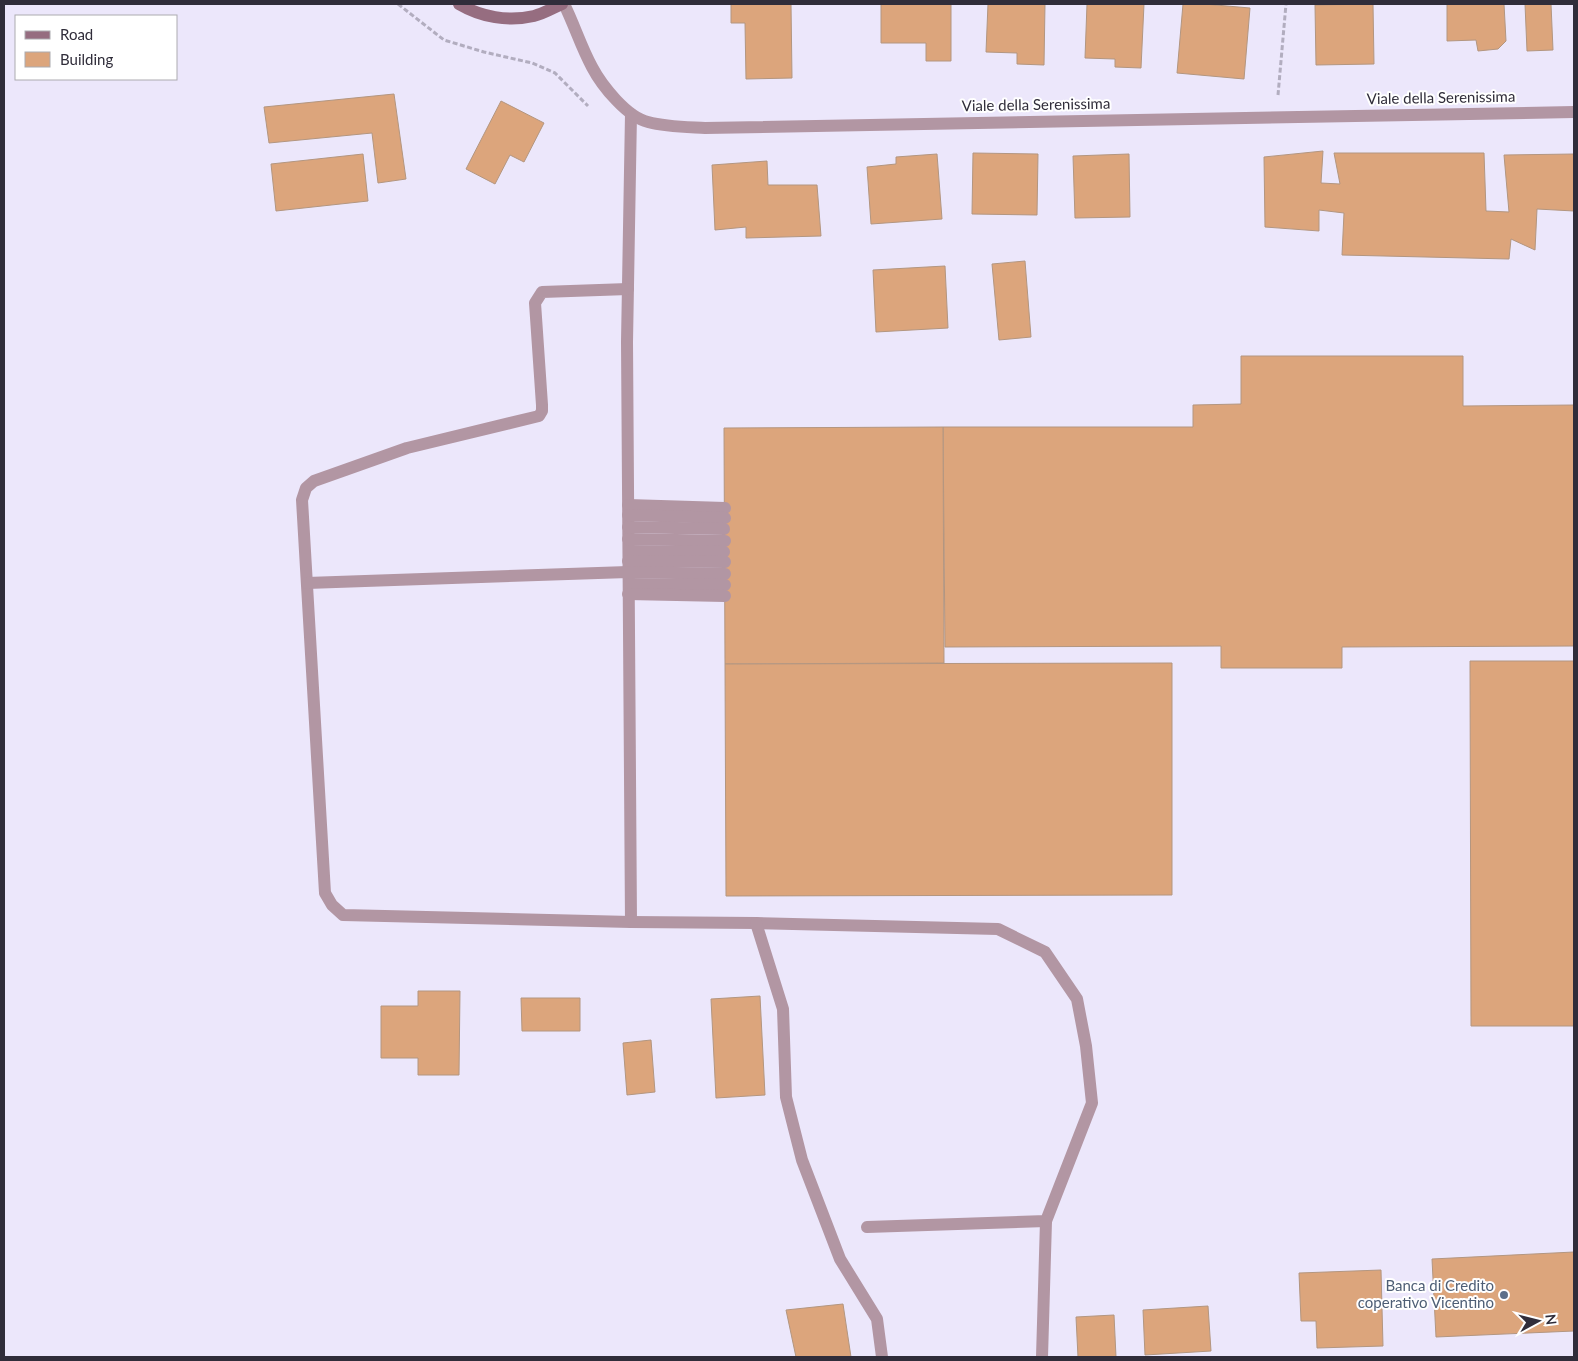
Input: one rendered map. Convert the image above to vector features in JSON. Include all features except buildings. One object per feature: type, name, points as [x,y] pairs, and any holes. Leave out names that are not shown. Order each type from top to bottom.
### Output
[{"type":"street","points":[[459,4],[471,11],[502,19],[534,16],[563,4]]},
{"type":"street","name":"Viale della Serenissima","points":[[563,4],[592,67],[616,100],[630,114],[647,122],[674,126],[715,127],[1574,112]]},
{"type":"street","points":[[630,114],[628,550],[631,922]]},
{"type":"street","points":[[628,289],[542,292],[535,303],[542,410],[539,416],[407,448],[314,481],[306,488],[302,500],[325,893],[332,905],[343,915],[998,930],[1045,952],[1077,999],[1086,1046],[1092,1104],[1046,1221],[1042,1357]]},
{"type":"street","points":[[628,550],[725,552]]},
{"type":"street","points":[[628,550],[725,552]]},
{"type":"street","points":[[628,550],[725,552]]},
{"type":"street","points":[[628,550],[725,552]]},
{"type":"street","points":[[307,583],[628,550],[725,552]]},
{"type":"street","points":[[756,923],[783,1009],[786,1097],[802,1160],[840,1259],[877,1318],[882,1357]]},
{"type":"street","points":[[867,1227],[1046,1221]]},
{"type":"path","points":[[1276,117],[1286,4]]},
{"type":"place","name":"Banca di Credito coperativo Vicentino","points":[[1504,1295]]}]
